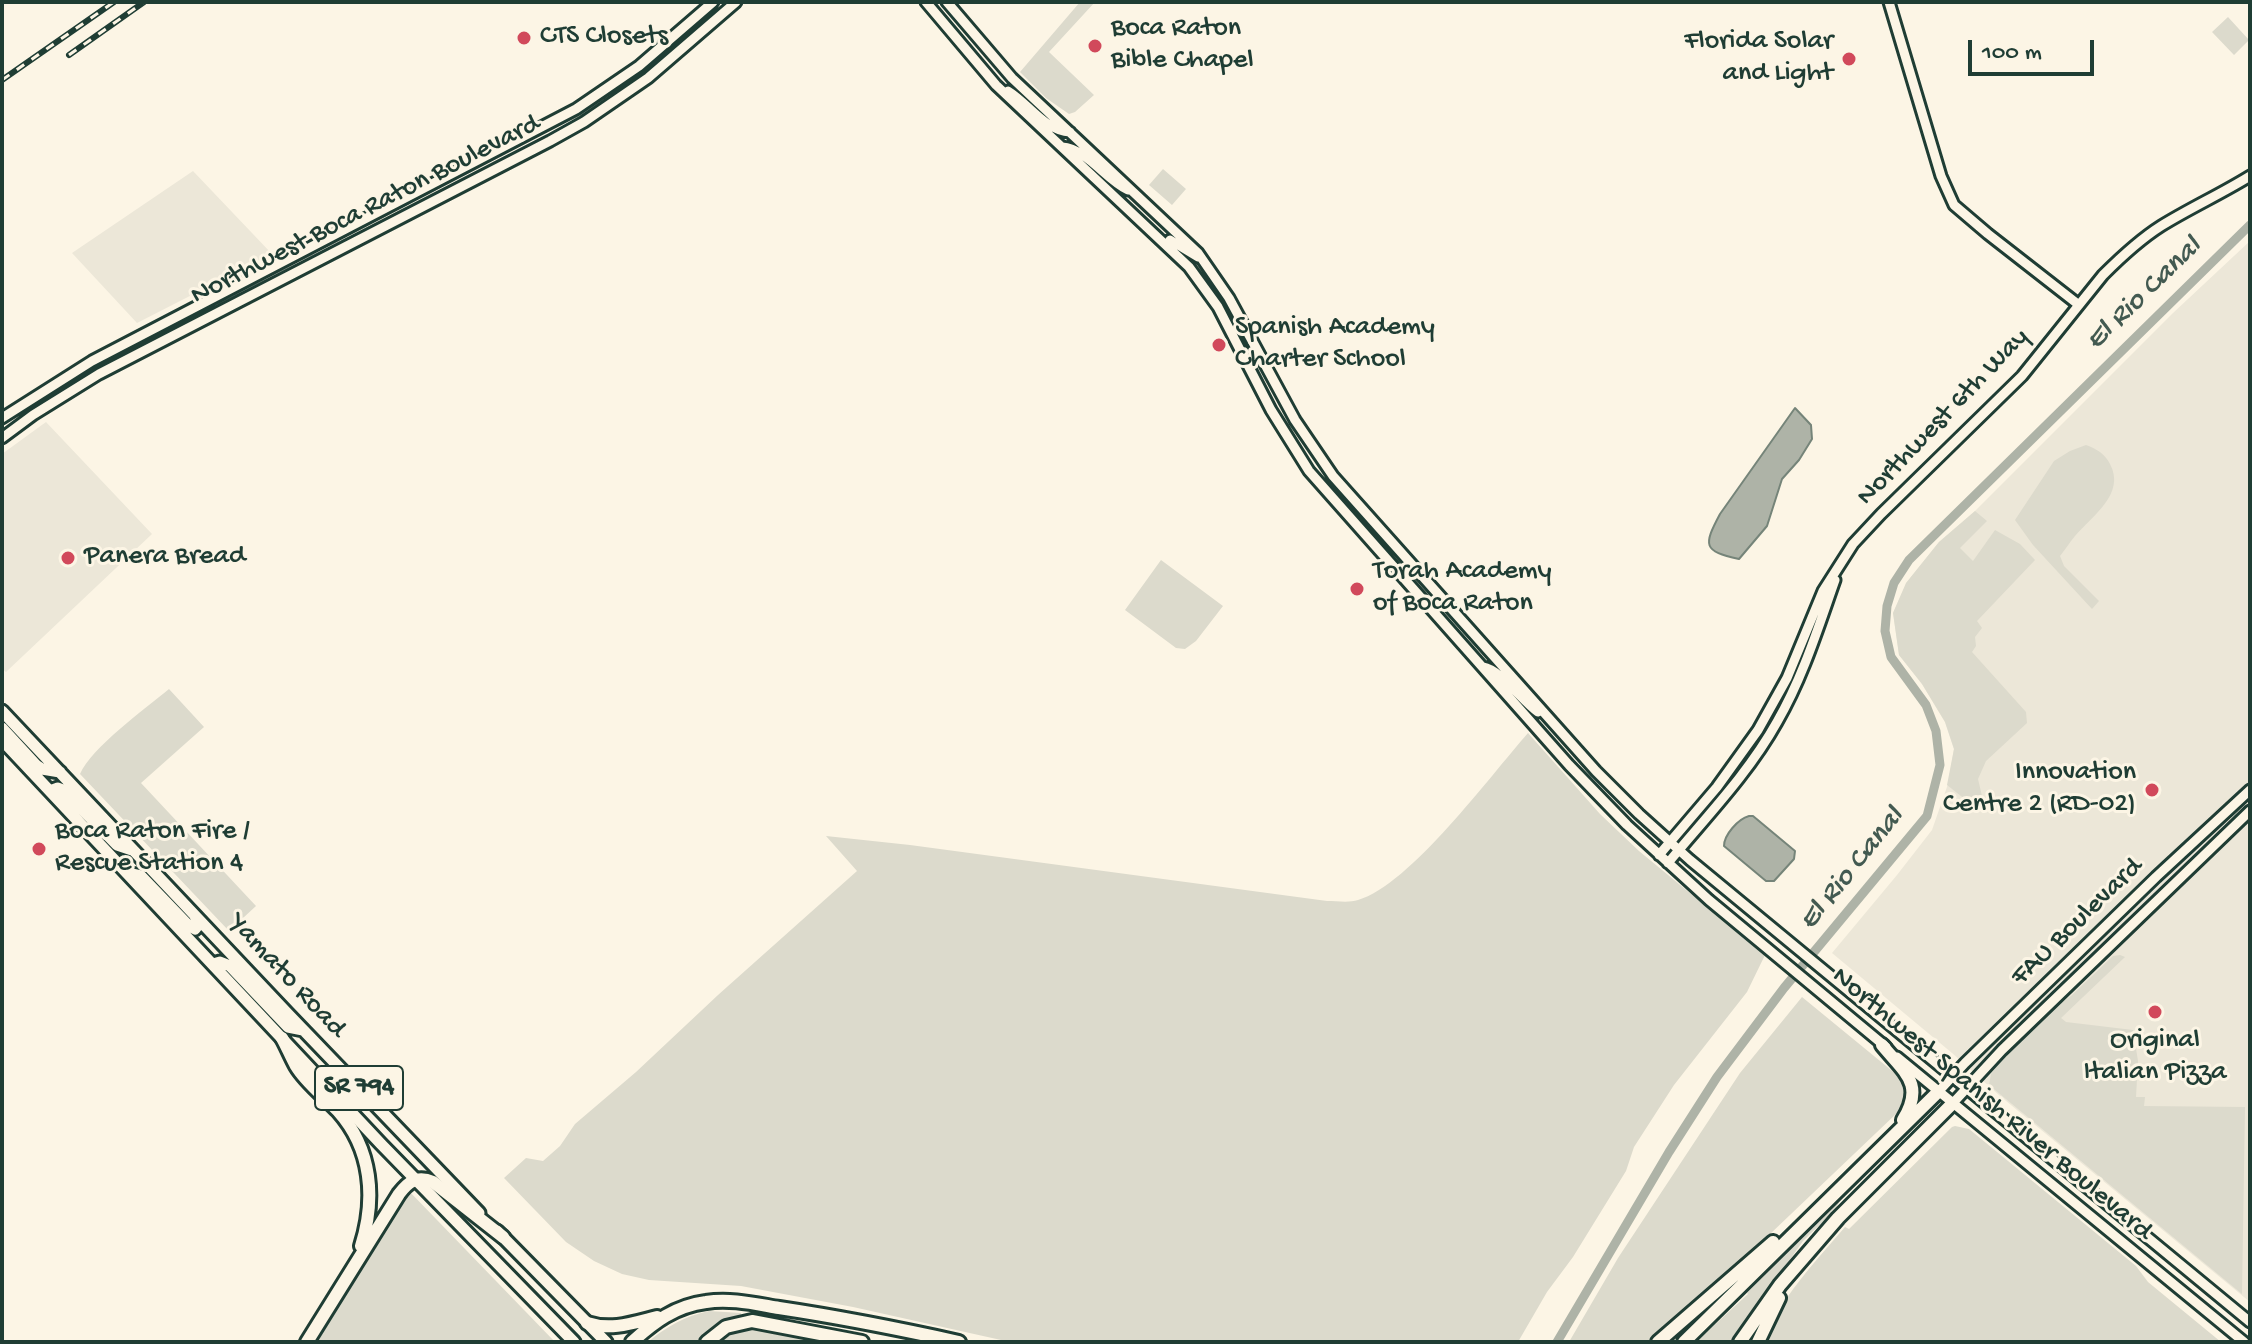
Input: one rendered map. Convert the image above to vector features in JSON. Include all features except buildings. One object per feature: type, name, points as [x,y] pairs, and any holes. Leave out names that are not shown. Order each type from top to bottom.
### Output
[{"type":"highway","points":[[282,1038],[297,1068],[348,1123],[363,1154],[370,1186],[370,1207],[364,1236],[351,1269]]},
{"type":"highway","points":[[1882,1045],[1908,1077],[1913,1090],[1911,1105],[1895,1133]]},
{"type":"highway","points":[[1684,1342],[1939,1091]]},
{"type":"highway","points":[[1740,1342],[1780,1285],[1859,1194],[1953,1103]]},
{"type":"highway","points":[[1658,1342],[1820,1197],[1852,1176]]},
{"type":"highway","points":[[307,1342],[401,1191],[415,1180],[424,1179],[436,1184],[503,1237]]},
{"type":"highway","points":[[1758,1342],[1771,1312],[1807,1254]]},
{"type":"highway","points":[[587,1323],[619,1326],[664,1316],[695,1304],[731,1301],[810,1312],[959,1342]]},
{"type":"highway","points":[[632,1342],[664,1316]]},
{"type":"highway","points":[[707,1342],[726,1327],[752,1321],[862,1342]]},
{"type":"main road","name":"Yamato Road","points":[[2,711],[303,1031],[606,1342]]},
{"type":"main road","points":[[2,728],[36,765],[61,773]]},
{"type":"main road","name":"Yamato Road","points":[[2,740],[415,1180],[574,1342]]},
{"type":"main road","points":[[50,791],[63,790],[117,845],[136,852]]},
{"type":"main road","points":[[126,873],[141,876],[195,929],[199,924],[194,914]]},
{"type":"main road","points":[[213,964],[220,962],[230,966],[288,1027],[303,1031]]},
{"type":"street","name":"Northwest Boca Raton Boulevard","points":[[2,418],[79,368],[576,109],[639,66],[713,2]]},
{"type":"street","name":"Northwest Boca Raton Boulevard","points":[[2,438],[32,415],[89,380],[584,122],[648,78],[736,2]]},
{"type":"street","name":"Northwest Spanish River Boulevard","points":[[926,2],[994,83],[1180,257],[1205,287],[1279,426],[1316,480],[1589,786],[1659,855],[1782,961],[2244,1342]]},
{"type":"street","name":"Northwest Spanish River Boulevard","points":[[947,2],[1012,78],[1203,260],[1229,298],[1295,420],[1322,461],[1617,793],[1679,850],[1795,947],[2250,1322]]},
{"type":"street","points":[[1889,2],[1941,176],[1954,205],[2079,305]]},
{"type":"street","points":[[994,83],[1017,96],[1054,129],[1070,132]]},
{"type":"street","points":[[1062,147],[1080,152],[1116,184],[1138,195]]},
{"type":"street","name":"Northwest 6th Way","points":[[1659,855],[1726,776],[1763,723],[1787,678],[1823,591],[1853,544],[2022,376],[2103,275],[2134,246],[2250,176]]},
{"type":"street","points":[[1135,215],[1178,247],[1203,260]]},
{"type":"street","points":[[234,287],[241,300]]},
{"type":"street","name":"Northwest 6th Way","points":[[1668,863],[1726,795],[1776,725],[1803,669],[1841,563]]},
{"type":"street","points":[[1481,667],[1495,670],[1527,704],[1554,724]]},
{"type":"street","name":"FAU Boulevard","points":[[1939,1091],[2156,877],[2250,790]]},
{"type":"street","name":"FAU Boulevard","points":[[1953,1103],[2022,1030],[2250,811]]},
{"type":"shaded area","points":[[1080,2],[1095,2],[1049,52],[1094,95],[1069,114],[1046,98],[1020,72]]},
{"type":"shaded area","points":[[2228,17],[2249,40],[2234,55],[2212,32]]},
{"type":"shaded area","points":[[1163,169],[1186,189],[1172,205],[1149,185]]},
{"type":"shaded area","points":[[193,171],[272,254],[137,323],[72,253]]},
{"type":"shaded area","points":[[2250,241],[2250,1302],[1832,953],[1932,830],[1948,784],[1954,749],[1945,722],[1922,684],[1899,655],[1893,613],[1907,582],[1939,542],[1975,511],[2173,313]]},
{"type":"shaded area","points":[[1795,408],[1811,425],[1812,439],[1782,479],[1767,526],[1739,559],[1718,553],[1710,546],[1709,540],[1720,514]]},
{"type":"shaded area","points":[[46,422],[152,534],[6,672],[2,669],[2,454]]},
{"type":"shaded area","points":[[2086,445],[2108,460],[2114,485],[2105,504],[2060,556],[2064,566],[2099,601],[2092,609],[2033,545],[2015,520],[2054,461]]},
{"type":"shaded area","points":[[1975,511],[1987,521],[1960,548],[1973,561],[1995,530],[2020,544],[2035,560],[1977,621],[1982,628],[1975,637],[1976,646],[1972,652],[2026,712],[2027,723],[1986,761],[1978,779],[1982,796],[1966,800],[1947,785],[1954,749],[1945,722],[1922,684],[1899,655],[1893,613],[1906,583],[1939,542]]},
{"type":"shaded area","points":[[1161,560],[1223,606],[1196,641],[1185,649],[1176,648],[1125,610]]},
{"type":"shaded area","points":[[169,689],[204,727],[141,783],[256,906],[229,931],[80,774],[107,741]]},
{"type":"shaded area","points":[[1528,733],[1600,814],[1639,851],[1765,955],[1747,992],[1674,1085],[1634,1147],[1626,1171],[1518,1342],[1010,1342],[741,1286],[649,1280],[622,1274],[594,1261],[566,1242],[504,1178],[526,1158],[543,1161],[560,1146],[575,1124],[857,871],[826,836],[1327,901],[1354,901],[1379,890],[1425,852]]},
{"type":"shaded area","points":[[1753,816],[1795,851],[1794,859],[1774,881],[1766,881],[1724,846],[1732,828]]},
{"type":"shaded area","points":[[2113,956],[2125,957],[2061,1018],[2066,1022],[2133,1030],[2138,1061],[2136,1097],[2145,1097],[2144,1106],[2245,1107],[2242,1294],[1989,1085],[1991,1074],[2010,1051]]},
{"type":"shaded area","points":[[1802,997],[1902,1079],[1907,1099],[1900,1115],[1897,1113],[1705,1296],[1647,1342],[1569,1342],[1618,1258],[1740,1073]]},
{"type":"shaded area","points":[[1955,1126],[1969,1129],[2136,1266],[2148,1282],[2221,1342],[1762,1342],[1788,1296],[1845,1227],[1849,1229]]},
{"type":"shaded area","points":[[408,1190],[555,1342],[310,1342]]},
{"type":"shaded area","points":[[1845,1191],[1835,1210],[1803,1241],[1732,1342],[1696,1342],[1748,1294]]},
{"type":"shaded area","points":[[709,1311],[741,1313],[741,1317],[718,1325],[700,1342],[648,1342],[676,1323]]},
{"type":"shaded area","points":[[746,1326],[840,1342],[714,1342],[731,1330]]},
{"type":"waterway","name":"El Rio Canal","points":[[1557,1342],[1717,1077],[1784,988],[1927,816],[1940,765],[1936,731],[1926,705],[1891,657],[1885,631],[1887,606],[1894,583],[1909,560],[2250,225]]},
{"type":"railway","points":[[2,80],[114,2]]},
{"type":"railway","points":[[69,55],[144,2]]},
{"type":"place","name":"CTS Closets","points":[[524,38]]},
{"type":"place","name":"Boca Raton Bible Chapel","points":[[1095,46]]},
{"type":"place","name":"Florida Solar and Light","points":[[1849,59]]},
{"type":"place","name":"Spanish Academy Charter School","points":[[1219,345]]},
{"type":"place","name":"Panera Bread","points":[[68,558]]},
{"type":"place","name":"Torah Academy of Boca Raton","points":[[1357,589]]},
{"type":"place","name":"Innovation Centre 2 (RD-02)","points":[[2152,790]]},
{"type":"place","name":"Boca Raton Fire / Rescue Station 4","points":[[39,849]]},
{"type":"place","name":"Original Italian Pizza","points":[[2155,1012]]}]
